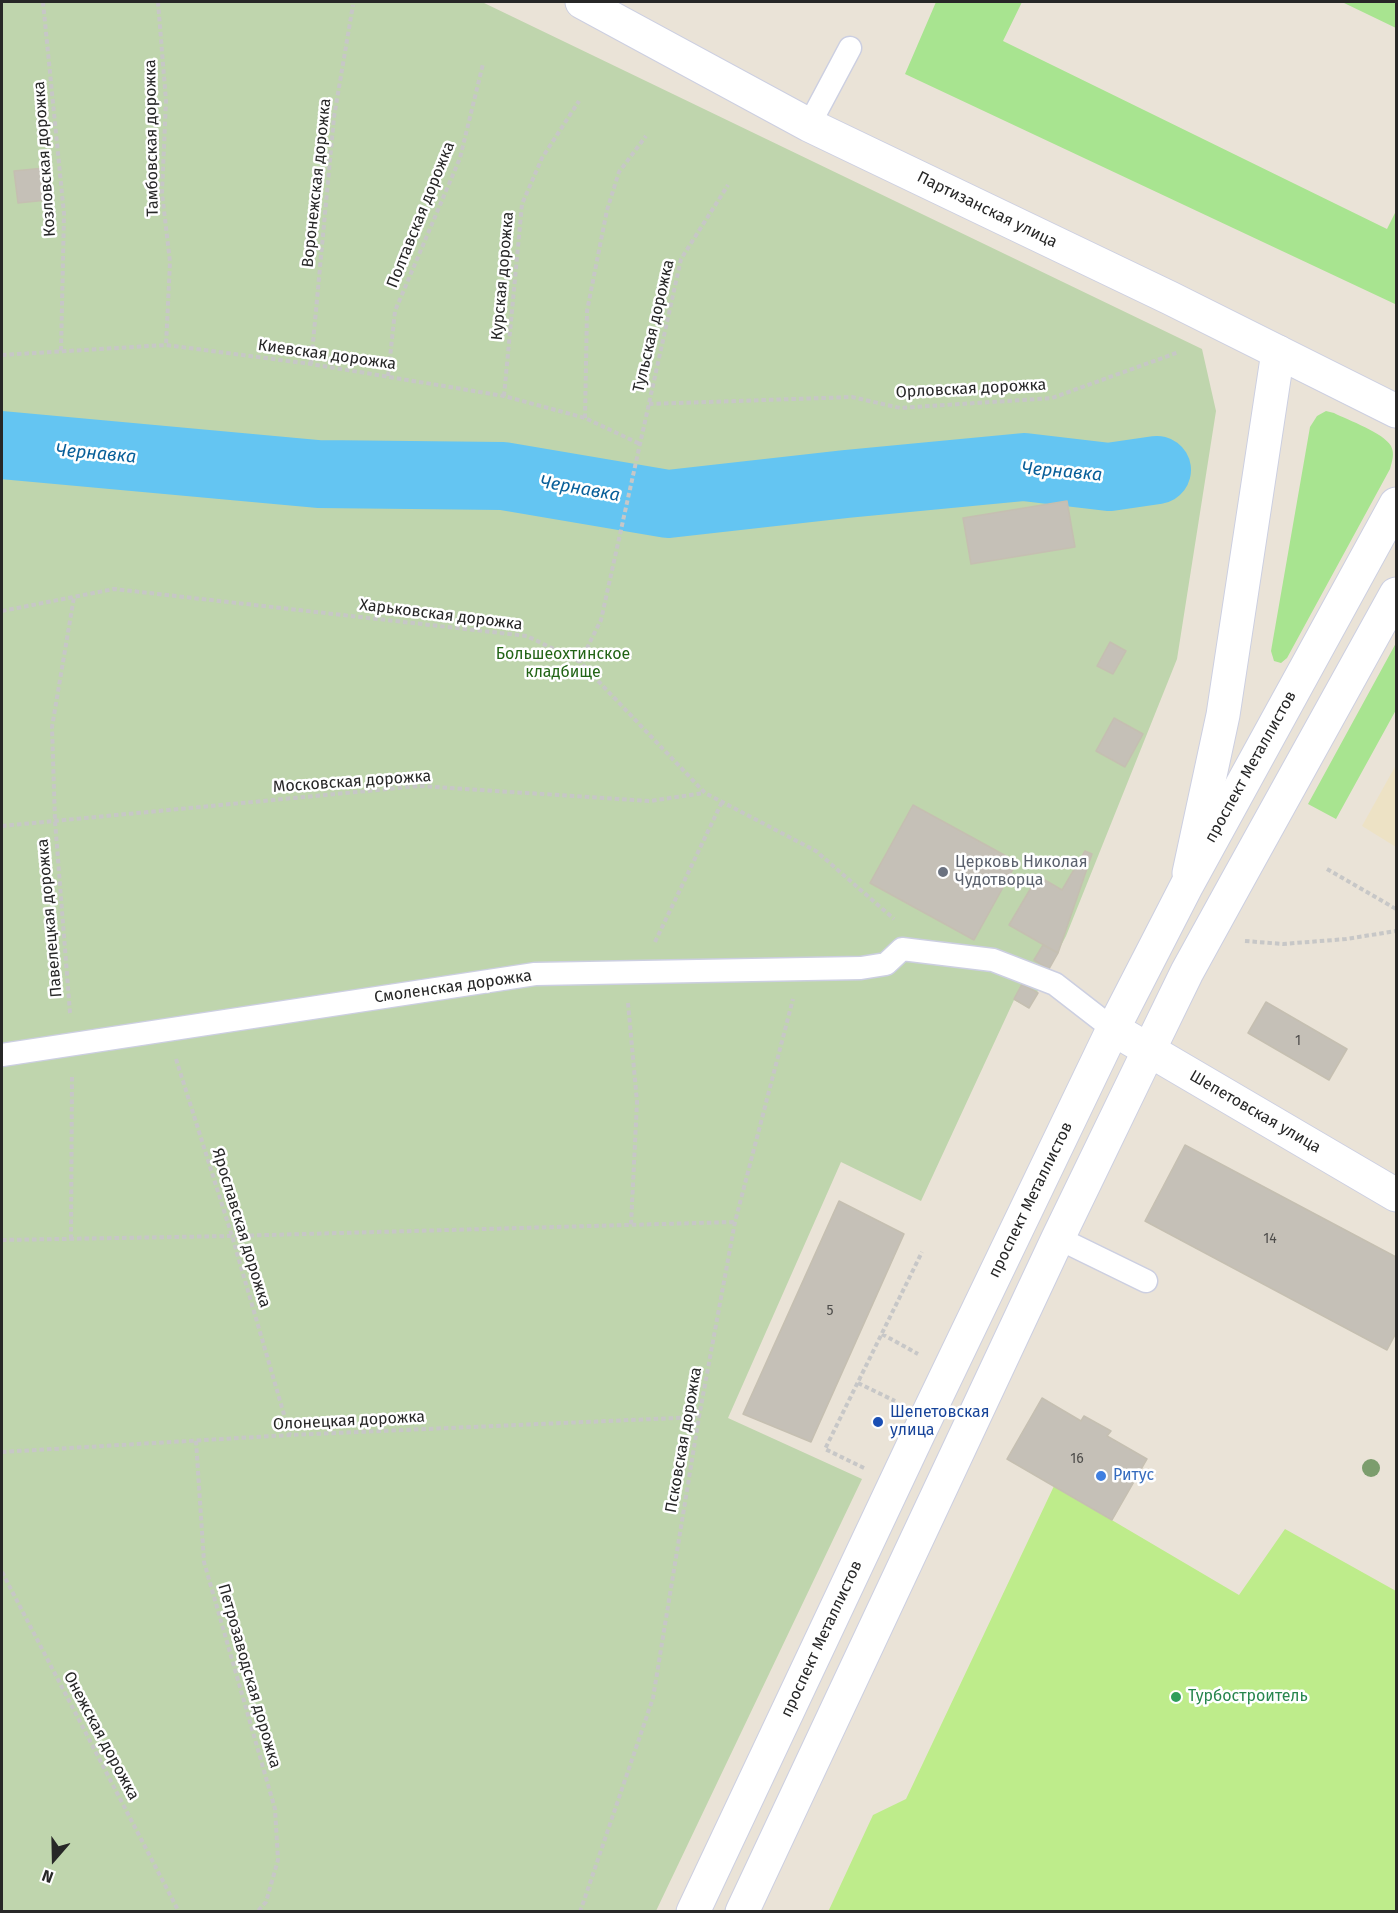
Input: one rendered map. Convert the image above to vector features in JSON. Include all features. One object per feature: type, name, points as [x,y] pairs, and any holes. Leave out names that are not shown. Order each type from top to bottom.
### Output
[{"type":"street","name":"Партизанская улица","points":[[582,2],[809,125],[1170,298],[1396,411]]},
{"type":"street","points":[[1187,885],[1223,715],[1278,352]]},
{"type":"street","name":"проспект Металлистов","points":[[693,1911],[1113,1029],[1187,885],[1396,504]]},
{"type":"street","points":[[742,1911],[1058,1238],[1149,1050],[1219,913],[1396,594]]},
{"type":"street","name":"Шепетовская улица","points":[[1113,1029],[1396,1195]]},
{"type":"lane","points":[[809,125],[850,48]]},
{"type":"lane","points":[[902,949],[993,960],[1055,984],[1113,1029]]},
{"type":"lane","name":"Смоленская дорожка","points":[[2,1055],[535,974],[861,968],[886,964],[902,949]]},
{"type":"lane","points":[[1058,1238],[1146,1281]]},
{"type":"path","name":"Козловская дорожка","points":[[43,2],[64,214],[61,352]]},
{"type":"path","name":"Тамбовская дорожка","points":[[158,2],[166,101],[162,193],[170,262],[166,345]]},
{"type":"path","name":"Воронежская дорожка","points":[[311,364],[334,117],[353,5]]},
{"type":"path","name":"Полтавская дорожка","points":[[388,376],[395,311],[460,158],[483,64]]},
{"type":"path","name":"Курская дорожка","points":[[504,396],[522,204],[542,158],[579,101]]},
{"type":"path","points":[[585,418],[587,311],[607,210],[619,172],[646,136]]},
{"type":"path","name":"Тульская дорожка","points":[[579,662],[601,620],[681,260],[728,185]]},
{"type":"path","name":"Киевская дорожка","points":[[2,355],[166,345],[311,364],[504,396],[585,418],[640,444]]},
{"type":"path","name":"Орловская дорожка","points":[[649,404],[852,397],[900,408],[1052,398],[1179,352]]},
{"type":"path","name":"Харьковская дорожка","points":[[2,611],[114,589],[526,636],[579,662],[705,793],[816,851],[893,917],[902,949]]},
{"type":"path","name":"Павелецкая дорожка","points":[[71,1239],[73,1043],[55,821],[52,727],[74,597]]},
{"type":"path","name":"Московская дорожка","points":[[2,826],[419,786],[650,801],[705,793]]},
{"type":"path","points":[[631,1225],[637,1102],[633,973],[722,802]]},
{"type":"path","points":[[1327,868],[1396,909]]},
{"type":"path","points":[[1244,941],[1282,944],[1396,932]]},
{"type":"path","name":"Псковская дорожка","points":[[580,1911],[653,1698],[699,1417],[735,1222],[801,969]]},
{"type":"path","name":"Ярославская дорожка","points":[[166,1030],[232,1236],[290,1435]]},
{"type":"path","points":[[2,1239],[232,1236],[735,1222]]},
{"type":"path","points":[[868,1469],[825,1449],[922,1252]]},
{"type":"path","points":[[882,1334],[924,1357]]},
{"type":"path","points":[[858,1383],[901,1404]]},
{"type":"path","name":"Олонецкая дорожка","points":[[2,1452],[290,1435],[699,1417]]},
{"type":"path","name":"Петрозаводская дорожка","points":[[196,1441],[204,1562],[275,1809],[278,1860],[266,1902],[257,1911]]},
{"type":"path","name":"Онежская дорожка","points":[[2,1572],[179,1911]]},
{"type":"shaded area","points":[[1396,765],[1396,847],[1362,826]]},
{"type":"green space","name":"Большеохтинское кладбище","points":[[2,2],[482,2],[1202,349],[1216,411],[1177,659],[1066,936],[1029,1008],[1014,1000],[921,1201],[841,1162],[728,1418],[862,1479],[656,1911],[2,1912]]},
{"type":"green space","points":[[936,2],[1022,2],[1003,41],[1387,229],[1396,211],[1395,304],[905,74]]},
{"type":"green space","points":[[1342,2],[1396,2],[1396,28]]},
{"type":"green space","points":[[1326,411],[1381,436],[1391,446],[1392,460],[1390,469],[1287,658],[1281,663],[1274,661],[1271,651],[1310,427],[1317,416]]},
{"type":"green space","points":[[1396,643],[1396,710],[1336,819],[1308,804]]},
{"type":"green space","name":"Турбостроитель","points":[[1054,1486],[1239,1595],[1285,1529],[1396,1591],[1396,1911],[828,1912],[873,1815],[906,1799]]},
{"type":"building","points":[[44,168],[47,200],[18,203],[14,171]]},
{"type":"building","points":[[1067,501],[1075,547],[971,564],[963,518]]},
{"type":"building","points":[[1110,642],[1126,651],[1113,674],[1097,666]]},
{"type":"building","points":[[1114,718],[1143,734],[1125,767],[1096,751]]},
{"type":"building","name":"Церковь Николая Чудотворца","points":[[913,805],[1017,862],[974,940],[870,883]]},
{"type":"building","points":[[1085,851],[1092,854],[1058,953],[1009,925],[1038,876],[1062,890]]},
{"type":"building","points":[[1043,945],[1058,953],[1049,969],[1034,960]]},
{"type":"building","points":[[1022,984],[1038,993],[1029,1008],[1014,999]]},
{"type":"building","points":[[1266,1002],[1347,1049],[1329,1080],[1248,1033]]},
{"type":"building","points":[[1185,1145],[1396,1257],[1396,1333],[1387,1350],[1145,1221]]},
{"type":"building","points":[[839,1201],[904,1234],[811,1442],[743,1414]]},
{"type":"building","points":[[1042,1398],[1081,1421],[1084,1416],[1111,1431],[1107,1436],[1147,1459],[1112,1520],[1007,1459]]},
{"type":"waterway","name":"Чернавка","points":[[2,445],[318,474],[503,476],[668,504],[1024,467],[1109,477],[1157,470]]},
{"type":"place","name":"Церковь Николая Чудотворца","points":[[943,872]]},
{"type":"place","name":"Шепетовская улица","points":[[878,1422]]},
{"type":"place","name":"Ритус","points":[[1101,1476]]},
{"type":"place","name":"Турбостроитель","points":[[1176,1697]]}]
